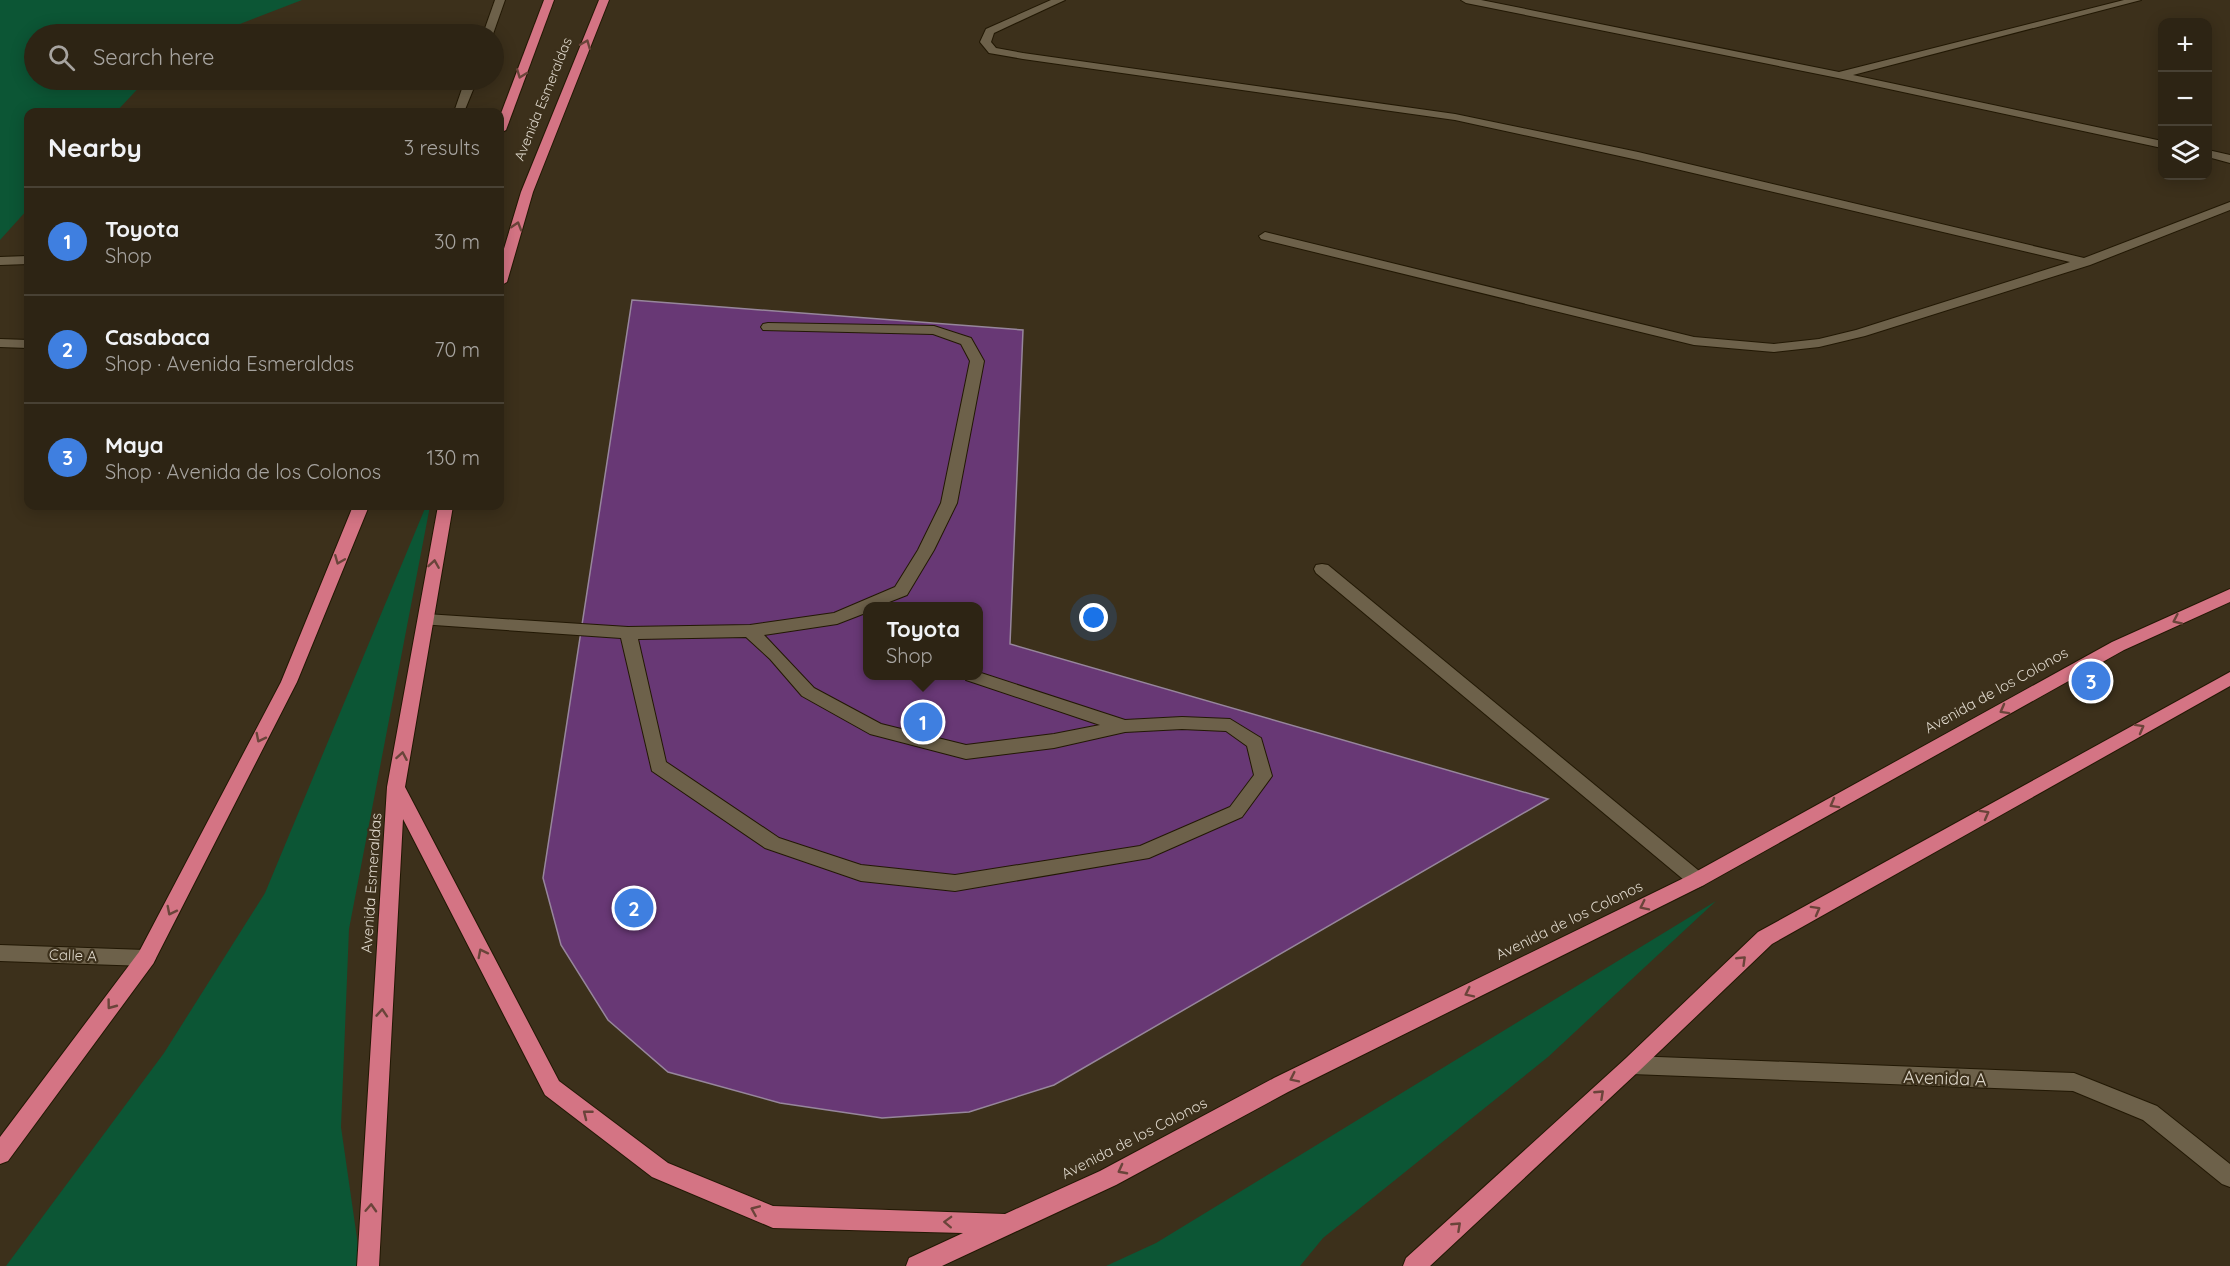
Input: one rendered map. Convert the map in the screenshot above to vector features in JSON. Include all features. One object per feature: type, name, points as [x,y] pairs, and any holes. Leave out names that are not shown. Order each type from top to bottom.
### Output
[{"type":"highway","name":"Avenida Esmeraldas","points":[[504,119],[549,0]]},
{"type":"highway","name":"Avenida Esmeraldas","points":[[504,269],[527,192],[604,0]]},
{"type":"highway","points":[[0,1154],[7,1141],[146,958],[289,682],[359,510]]},
{"type":"highway","name":"Avenida Esmeraldas","points":[[368,1266],[396,787],[444,510]]},
{"type":"highway","name":"Avenida de los Colonos","points":[[917,1266],[1108,1178],[1281,1085],[1696,880],[2118,646],[2230,595]]},
{"type":"highway","points":[[1414,1266],[1632,1065],[1765,938],[2230,678]]},
{"type":"highway","points":[[396,787],[552,1088],[660,1170],[773,1217],[1007,1224]]},
{"type":"street","points":[[492,24],[500,0]]},
{"type":"street","points":[[1060,0],[990,32],[985,42],[993,51],[1023,56],[1455,117],[1638,156],[2085,262]]},
{"type":"street","points":[[1466,0],[1839,75],[2158,144]]},
{"type":"street","points":[[1489,4],[1508,0]]},
{"type":"street","points":[[1839,75],[2136,0]]},
{"type":"street","points":[[460,108],[467,90]]},
{"type":"street","points":[[2212,155],[2230,159]]},
{"type":"street","points":[[1265,236],[1694,340],[1774,348],[1819,343],[1860,333],[2085,262],[2230,206]]},
{"type":"street","points":[[0,261],[24,260]]},
{"type":"street","points":[[768,327],[934,330],[966,340],[977,361],[949,503],[926,550],[902,591],[878,602]]},
{"type":"street","points":[[0,343],[24,344]]},
{"type":"street","points":[[1322,569],[1696,880]]},
{"type":"street","points":[[426,621],[628,633],[750,631],[837,618],[863,608]]},
{"type":"street","points":[[628,633],[658,766],[772,843],[861,873],[955,883],[1142,853],[1236,812],[1263,776],[1255,743],[1230,725],[1182,723],[1125,726],[1054,741],[966,752],[876,729],[808,692],[776,655],[750,631]]},
{"type":"street","points":[[983,679],[1125,726]]},
{"type":"street","name":"Calle A","points":[[0,953],[146,958]]},
{"type":"street","name":"Avenida A","points":[[1632,1065],[2074,1082],[2150,1113],[2230,1177]]},
{"type":"green space","points":[[0,0],[302,0],[240,24],[24,24],[24,90],[137,90],[120,108],[24,108],[24,213],[0,240]]},
{"type":"green space","points":[[424,510],[429,510],[349,929],[341,1127],[361,1266],[6,1266],[164,1053],[265,893]]},
{"type":"green space","points":[[1716,901],[1548,1057],[1323,1238],[1300,1266],[1106,1266],[1156,1243]]},
{"type":"building","points":[[632,300],[1023,330],[1010,644],[1548,799],[1054,1085],[969,1112],[882,1118],[780,1103],[668,1072],[608,1020],[561,945],[543,878]]},
{"type":"place","name":"Maya","points":[[2091,681]]},
{"type":"place","name":"Toyota","points":[[923,722]]},
{"type":"place","name":"Casabaca","points":[[634,908]]}]
